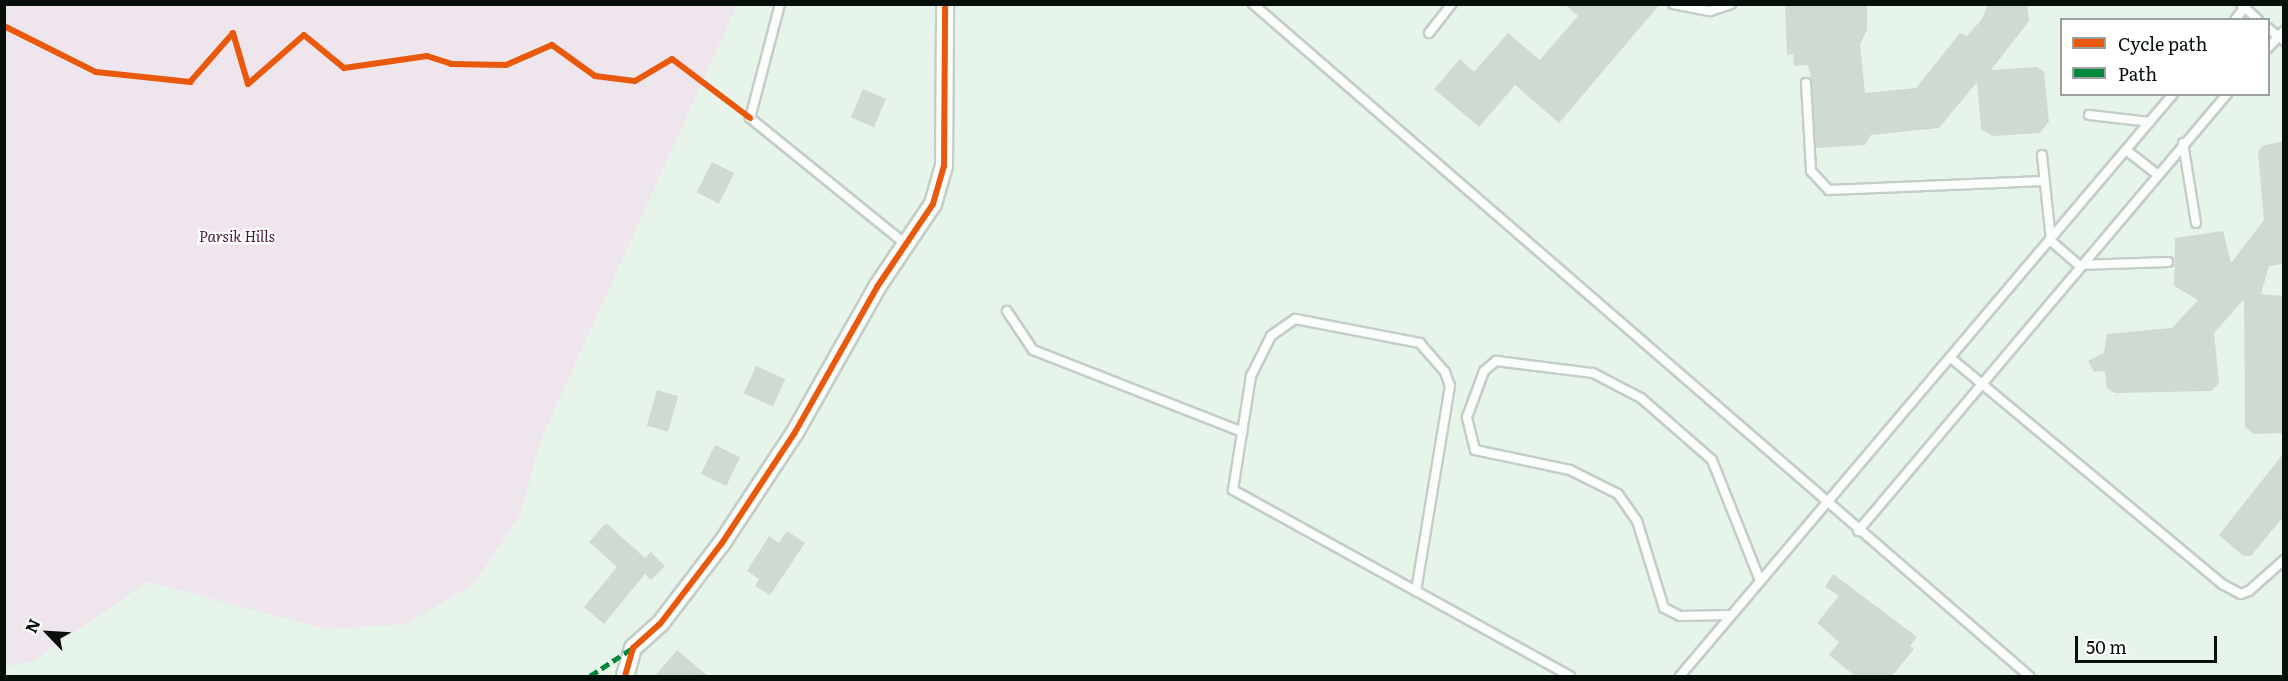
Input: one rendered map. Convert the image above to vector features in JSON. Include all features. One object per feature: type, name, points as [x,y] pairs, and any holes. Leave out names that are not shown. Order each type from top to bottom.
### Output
[{"type":"street","points":[[625,676],[633,648],[660,624],[722,543],[794,434],[877,287],[908,246],[933,204],[944,166],[945,4]]},
{"type":"lane","points":[[780,4],[750,118],[908,246]]},
{"type":"lane","points":[[1253,4],[1825,503],[2029,676]]},
{"type":"lane","points":[[1429,33],[1452,4]]},
{"type":"lane","points":[[1673,4],[1700,10],[1729,5]]},
{"type":"lane","points":[[2244,6],[2256,18]]},
{"type":"lane","points":[[2270,46],[2282,36]]},
{"type":"lane","points":[[1806,83],[1811,171],[1829,190],[2042,181]]},
{"type":"lane","points":[[1680,676],[1759,578],[1952,359],[2171,96]]},
{"type":"lane","points":[[1858,531],[1982,387],[2079,265],[2225,96]]},
{"type":"lane","points":[[2090,115],[2150,122]]},
{"type":"lane","points":[[2184,143],[2196,223]]},
{"type":"lane","points":[[2126,150],[2157,174]]},
{"type":"lane","points":[[2042,155],[2042,181],[2051,241],[2079,265],[2168,262]]},
{"type":"lane","points":[[1007,311],[1033,350],[1242,432]]},
{"type":"lane","points":[[1416,591],[1450,386],[1437,357],[1420,343],[1295,319],[1271,336],[1259,355],[1242,432],[1233,490],[1570,676]]},
{"type":"lane","points":[[1952,359],[1982,387],[2228,587],[2241,594],[2282,565]]},
{"type":"lane","points":[[1729,615],[1680,616],[1664,608],[1637,521],[1618,494],[1570,470],[1475,450],[1467,417],[1484,371],[1496,361],[1593,373],[1641,398],[1712,460],[1759,578]]},
{"type":"green space","name":"Parsik Hills","points":[[5,4],[737,5],[539,444],[521,514],[474,584],[406,624],[326,629],[147,582],[32,662],[5,666]]},
{"type":"building","points":[[1564,4],[1660,4],[1559,123],[1515,85],[1479,127],[1434,89],[1460,59],[1474,72],[1508,33],[1540,60],[1578,16]]},
{"type":"building","points":[[1785,4],[1867,4],[1867,30],[1860,44],[1865,93],[1916,88],[1960,33],[1967,36],[1982,19],[1988,4],[2027,4],[2029,21],[1991,70],[2037,67],[2044,72],[2049,121],[2040,133],[1993,136],[1981,129],[1977,82],[1939,128],[1871,135],[1865,145],[1816,148],[1812,82],[1808,65],[1794,66],[1793,54],[1787,55]]},
{"type":"building","points":[[863,89],[886,99],[874,127],[851,118]]},
{"type":"building","points":[[2283,141],[2283,264],[2269,266],[2261,294],[2283,296],[2283,433],[2254,434],[2245,427],[2244,299],[2214,333],[2219,383],[2211,391],[2115,393],[2107,388],[2105,371],[2094,372],[2088,361],[2104,353],[2107,334],[2172,328],[2198,300],[2174,286],[2175,238],[2223,231],[2231,263],[2264,220],[2258,152],[2262,146]]},
{"type":"building","points":[[712,162],[734,173],[719,204],[697,192]]},
{"type":"building","points":[[756,366],[785,379],[773,406],[744,393]]},
{"type":"building","points":[[657,390],[678,396],[668,432],[647,426]]},
{"type":"building","points":[[715,445],[740,457],[726,486],[701,474]]},
{"type":"building","points":[[2283,454],[2283,517],[2251,556],[2243,556],[2219,535]]},
{"type":"building","points":[[606,523],[645,558],[651,552],[665,566],[651,580],[645,574],[604,624],[584,607],[617,567],[589,542]]},
{"type":"building","points":[[787,531],[805,543],[770,595],[755,586],[759,579],[747,571],[769,536],[779,543]]},
{"type":"building","points":[[1833,574],[1917,637],[1910,646],[1914,649],[1892,676],[1855,676],[1829,655],[1839,642],[1817,623],[1839,596],[1825,587]]},
{"type":"building","points":[[677,650],[708,676],[655,676]]},
{"type":"marked path","points":[[590,676],[631,649]]},
{"type":"cycle path","points":[[625,676],[633,648],[660,624],[722,543],[794,434],[877,287],[933,204],[944,166],[945,4]]},
{"type":"cycle path","points":[[4,26],[96,72],[190,82],[233,33],[248,84],[304,35],[344,68],[427,56],[451,64],[506,65],[552,45],[595,76],[635,81],[672,59],[750,118]]}]
